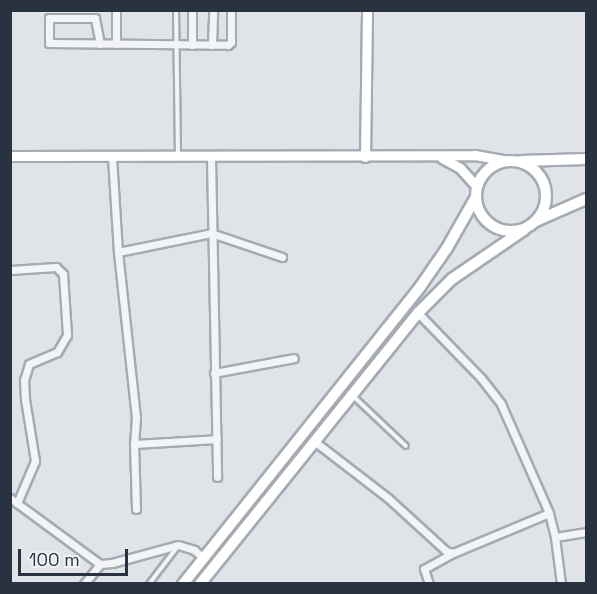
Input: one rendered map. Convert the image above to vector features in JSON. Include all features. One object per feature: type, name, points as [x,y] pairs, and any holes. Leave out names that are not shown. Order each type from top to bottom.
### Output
[{"type":"main road","points":[[183,584],[420,287],[447,248],[489,169],[513,161],[586,159]]},
{"type":"main road","points":[[513,161],[534,170],[545,186],[545,205],[536,221]]},
{"type":"main road","points":[[476,192],[478,208],[492,226],[514,231],[525,229]]},
{"type":"main road","points":[[200,584],[418,313],[452,279],[536,221],[586,199]]},
{"type":"street","points":[[116,10],[116,44]]},
{"type":"street","points":[[192,10],[192,45]]},
{"type":"street","points":[[212,45],[213,10]]},
{"type":"street","points":[[100,44],[95,18],[49,18],[49,43],[100,44],[176,43],[228,45],[231,42],[231,10]]},
{"type":"street","points":[[364,157],[367,10]]},
{"type":"street","points":[[10,156],[440,157],[475,155],[513,161]]},
{"type":"street","points":[[112,157],[118,252],[136,417],[134,444],[136,509]]},
{"type":"street","points":[[211,157],[218,477]]},
{"type":"street","points":[[440,157],[460,168],[476,192]]},
{"type":"street","points":[[118,252],[211,233],[282,257]]},
{"type":"street","points":[[10,270],[56,267],[63,274],[67,335],[57,352],[29,364],[24,380],[34,461],[14,500],[100,564],[112,564],[178,546],[194,550],[204,558]]},
{"type":"street","points":[[418,313],[481,378],[501,404],[549,513],[555,537],[561,584]]},
{"type":"street","points":[[214,373],[294,358]]},
{"type":"street","points":[[134,444],[217,439]]},
{"type":"street","points":[[314,441],[388,498],[421,530],[453,553]]},
{"type":"street","points":[[429,584],[424,568],[453,553],[549,513]]},
{"type":"street","points":[[555,537],[586,532]]},
{"type":"street","points":[[84,584],[100,564]]},
{"type":"lane","points":[[176,10],[178,156]]},
{"type":"lane","points":[[352,394],[406,446]]},
{"type":"lane","points":[[149,584],[178,546]]}]
